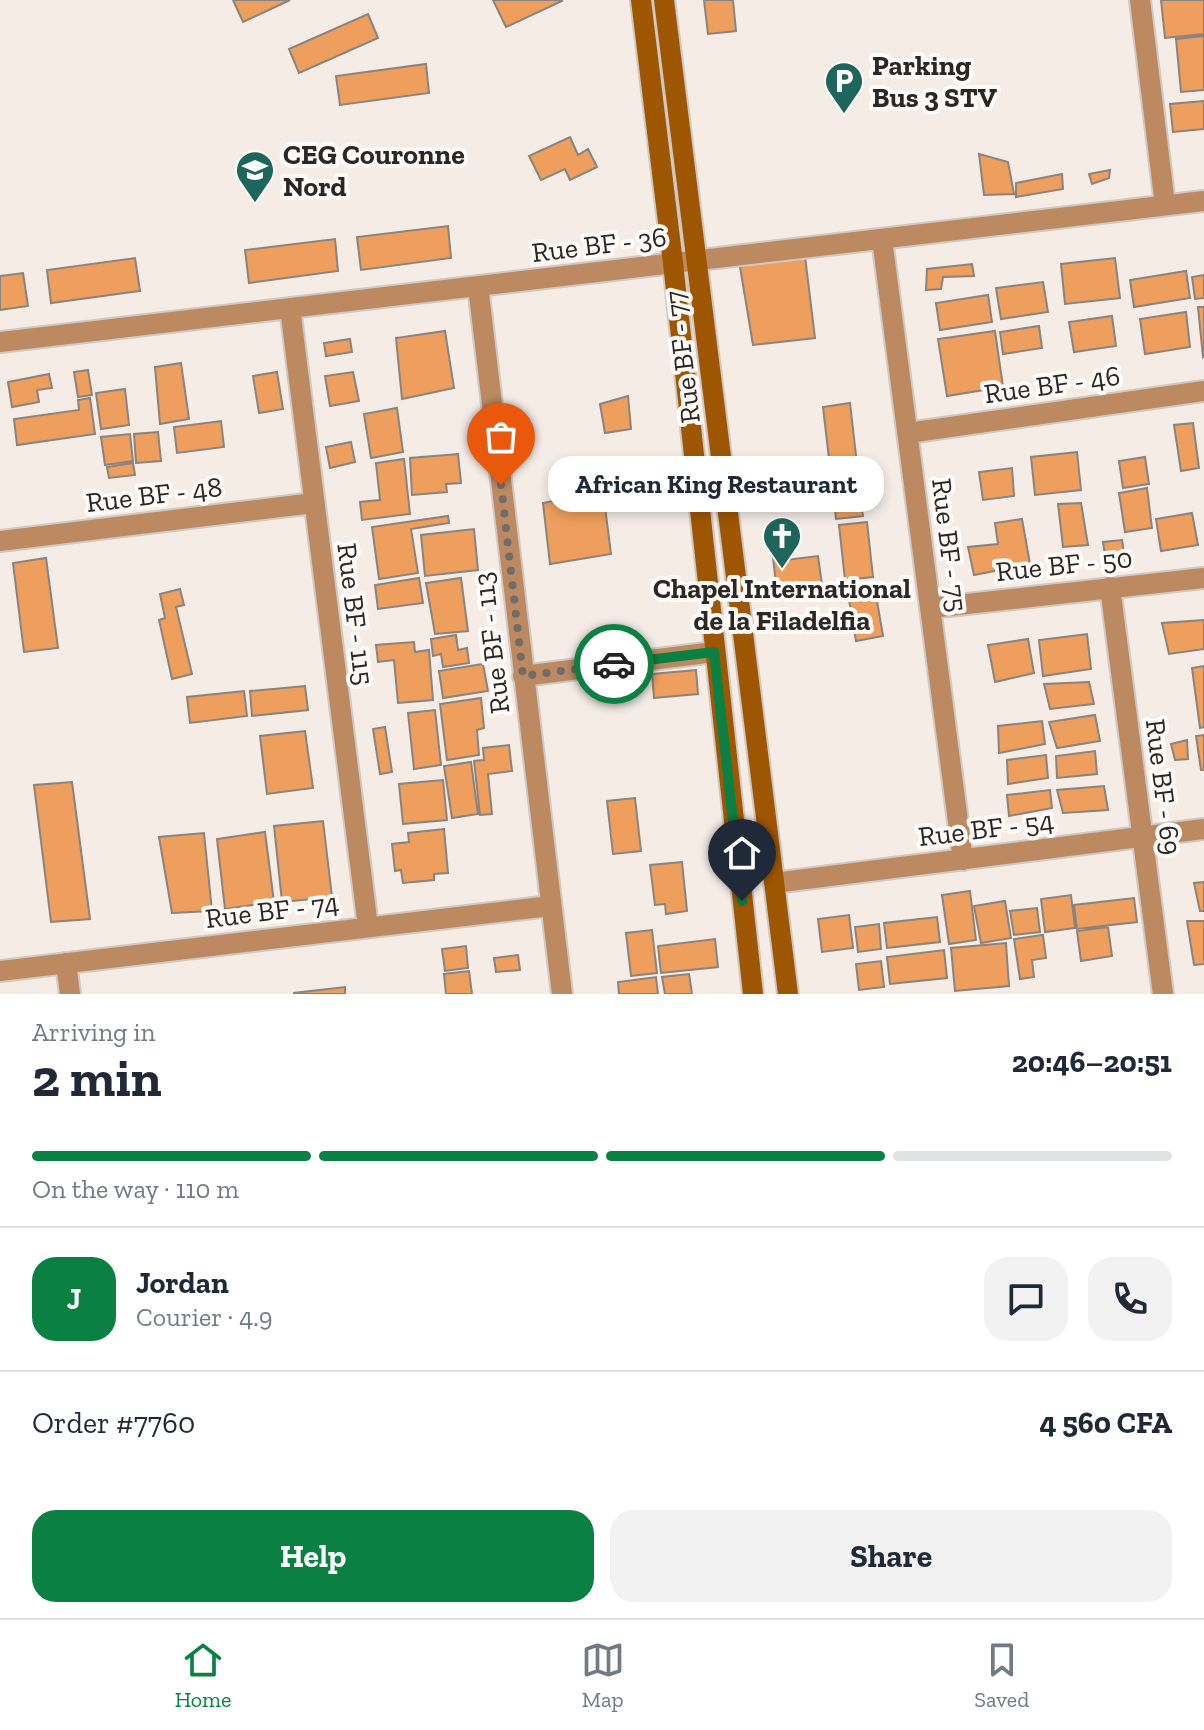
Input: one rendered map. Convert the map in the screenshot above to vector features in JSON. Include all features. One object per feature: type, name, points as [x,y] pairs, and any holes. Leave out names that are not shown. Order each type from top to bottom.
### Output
[{"type":"main road","name":"Rue BF - 77","points":[[641,0],[753,994]]},
{"type":"main road","name":"Rue BF - 77","points":[[664,0],[788,994]]},
{"type":"street","points":[[1140,0],[1165,205]]},
{"type":"street","name":"Rue BF - 36","points":[[0,342],[1204,201]]},
{"type":"street","name":"Rue BF - 75","points":[[882,239],[963,860]]},
{"type":"street","name":"Rue BF - 113","points":[[478,286],[562,994]]},
{"type":"street","name":"Rue BF - 115","points":[[290,308],[368,927]]},
{"type":"street","name":"Rue BF - 46","points":[[908,433],[1204,391]]},
{"type":"street","name":"Rue BF - 48","points":[[0,541],[314,503]]},
{"type":"street","name":"Rue BF - 50","points":[[930,608],[1204,578]]},
{"type":"street","name":"Rue BF - 69","points":[[1110,587],[1163,994]]},
{"type":"street","points":[[523,676],[714,652]]},
{"type":"street","name":"Rue BF - 54","points":[[774,883],[1204,829]]},
{"type":"street","name":"Rue BF - 74","points":[[0,971],[550,906]]},
{"type":"street","points":[[66,963],[70,994]]},
{"type":"building","points":[[233,0],[290,0],[243,22]]},
{"type":"building","points":[[493,0],[561,0],[562,1],[506,27]]},
{"type":"building","points":[[704,0],[733,0],[736,31],[708,34]]},
{"type":"building","points":[[1161,0],[1204,0],[1204,34],[1165,38]]},
{"type":"building","points":[[368,14],[378,38],[299,73],[289,49]]},
{"type":"building","points":[[1204,36],[1204,90],[1181,92],[1176,39]]},
{"type":"building","points":[[426,64],[429,93],[340,105],[336,76]]},
{"type":"building","points":[[1204,101],[1204,129],[1173,132],[1170,104]]},
{"type":"building","points":[[570,137],[578,155],[588,149],[597,167],[570,180],[565,169],[541,180],[529,156]]},
{"type":"building","points":[[979,154],[1008,162],[1014,194],[984,195]]},
{"type":"building","points":[[1110,170],[1109,178],[1092,184],[1089,174]]},
{"type":"building","points":[[1062,174],[1063,189],[1016,197],[1016,183]]},
{"type":"building","points":[[448,226],[451,258],[361,270],[357,237]]},
{"type":"building","points":[[335,239],[338,271],[249,283],[245,250]]},
{"type":"building","points":[[804,248],[815,338],[753,345],[740,267]]},
{"type":"building","points":[[135,258],[140,291],[51,303],[47,270]]},
{"type":"building","points":[[1115,258],[1120,298],[1065,304],[1061,264]]},
{"type":"building","points":[[972,264],[974,276],[943,277],[941,289],[926,290],[927,269]]},
{"type":"building","points":[[1186,271],[1190,298],[1134,307],[1130,280]]},
{"type":"building","points":[[23,273],[28,306],[0,310],[0,276]]},
{"type":"building","points":[[1204,275],[1204,298],[1195,299],[1192,277]]},
{"type":"building","points":[[1043,282],[1048,312],[1001,319],[996,288]]},
{"type":"building","points":[[988,295],[992,322],[940,330],[936,303]]},
{"type":"building","points":[[1198,307],[1204,307],[1203,357]]},
{"type":"building","points":[[1186,312],[1190,347],[1145,354],[1140,319]]},
{"type":"building","points":[[1112,316],[1116,346],[1074,352],[1069,322]]},
{"type":"building","points":[[1039,326],[1042,348],[1003,354],[1000,332]]},
{"type":"building","points":[[445,331],[454,388],[402,399],[396,338]]},
{"type":"building","points":[[995,331],[1003,387],[947,396],[938,339]]},
{"type":"building","points":[[350,339],[352,352],[326,356],[324,343]]},
{"type":"building","points":[[181,363],[189,419],[160,424],[155,367]]},
{"type":"building","points":[[88,370],[92,395],[78,397],[74,372]]},
{"type":"building","points":[[277,372],[283,409],[259,413],[253,376]]},
{"type":"building","points":[[353,372],[359,401],[330,406],[325,376]]},
{"type":"building","points":[[49,374],[52,388],[37,390],[39,402],[12,407],[8,382]]},
{"type":"building","points":[[125,389],[129,425],[101,429],[96,393]]},
{"type":"building","points":[[628,396],[631,429],[605,433],[600,404]]},
{"type":"building","points":[[90,398],[95,434],[17,445],[14,419],[79,410],[78,400]]},
{"type":"building","points":[[850,403],[863,516],[836,519],[823,407]]},
{"type":"building","points":[[397,408],[403,452],[371,458],[364,414]]},
{"type":"building","points":[[221,421],[224,447],[177,453],[174,427]]},
{"type":"building","points":[[1193,423],[1199,468],[1181,471],[1174,425]]},
{"type":"building","points":[[158,432],[161,461],[136,463],[134,434]]},
{"type":"building","points":[[130,434],[133,461],[105,465],[101,437]]},
{"type":"building","points":[[351,442],[355,462],[330,468],[326,447]]},
{"type":"building","points":[[1077,452],[1081,490],[1035,495],[1031,457]]},
{"type":"building","points":[[458,454],[461,483],[446,484],[447,492],[412,495],[410,458]]},
{"type":"building","points":[[1145,457],[1149,484],[1123,488],[1119,461]]},
{"type":"building","points":[[404,459],[410,514],[362,520],[360,502],[380,500],[376,463]]},
{"type":"building","points":[[133,463],[135,475],[109,478],[107,467]]},
{"type":"building","points":[[1012,468],[1014,496],[983,500],[979,472]]},
{"type":"building","points":[[1147,488],[1152,528],[1125,532],[1119,493]]},
{"type":"building","points":[[603,491],[611,554],[550,564],[543,503]]},
{"type":"building","points":[[1081,503],[1088,545],[1063,547],[1058,504]]},
{"type":"building","points":[[1192,513],[1198,545],[1161,551],[1156,519]]},
{"type":"building","points":[[448,516],[449,523],[411,529],[418,573],[379,579],[372,527]]},
{"type":"building","points":[[1022,519],[1030,564],[974,575],[968,547],[998,544],[995,523]]},
{"type":"building","points":[[867,522],[873,577],[845,580],[839,525]]},
{"type":"building","points":[[474,529],[478,570],[425,576],[421,535]]},
{"type":"building","points":[[782,532],[786,560],[818,556],[822,585],[777,591],[770,533]]},
{"type":"building","points":[[1122,540],[1124,553],[1105,555],[1103,542]]},
{"type":"building","points":[[1124,553],[1126,565],[1112,567],[1111,555]]},
{"type":"building","points":[[46,558],[58,648],[24,652],[13,563]]},
{"type":"building","points":[[419,578],[423,603],[378,609],[375,585]]},
{"type":"building","points":[[461,578],[468,631],[435,634],[426,583]]},
{"type":"building","points":[[874,583],[883,636],[856,641],[847,588]]},
{"type":"building","points":[[180,589],[184,605],[176,607],[192,674],[172,679],[159,620],[165,618],[160,594]]},
{"type":"building","points":[[1204,620],[1204,649],[1169,654],[1162,623]]},
{"type":"building","points":[[1087,634],[1091,669],[1043,676],[1039,640]]},
{"type":"building","points":[[456,635],[458,650],[467,648],[469,663],[443,667],[441,654],[433,656],[431,639]]},
{"type":"building","points":[[1028,639],[1034,673],[995,682],[988,645]]},
{"type":"building","points":[[414,642],[415,652],[429,650],[433,700],[398,703],[394,660],[378,662],[376,645]]},
{"type":"building","points":[[483,664],[488,691],[443,698],[439,671]]},
{"type":"building","points":[[1204,666],[1204,727],[1200,728],[1192,668]]},
{"type":"building","points":[[696,670],[698,694],[654,698],[652,674]]},
{"type":"building","points":[[1089,682],[1094,704],[1050,709],[1044,684]]},
{"type":"building","points":[[305,686],[308,710],[252,716],[250,691]]},
{"type":"building","points":[[244,691],[247,716],[190,723],[187,697]]},
{"type":"building","points":[[481,698],[484,728],[477,730],[479,755],[447,760],[440,704]]},
{"type":"building","points":[[435,710],[441,765],[414,769],[408,713]]},
{"type":"building","points":[[1095,715],[1100,741],[1057,748],[1049,722]]},
{"type":"building","points":[[1042,721],[1045,744],[999,753],[998,726]]},
{"type":"building","points":[[385,727],[392,772],[380,774],[373,729]]},
{"type":"building","points":[[305,731],[313,788],[267,794],[260,736]]},
{"type":"building","points":[[1204,735],[1204,770],[1201,770],[1196,736]]},
{"type":"building","points":[[1187,740],[1188,759],[1175,760],[1171,744]]},
{"type":"building","points":[[509,745],[512,771],[488,774],[492,814],[480,815],[474,761],[484,760],[483,748]]},
{"type":"building","points":[[1095,751],[1097,774],[1057,778],[1056,756]]},
{"type":"building","points":[[1046,755],[1048,778],[1008,784],[1007,760]]},
{"type":"building","points":[[471,762],[478,814],[452,818],[444,766]]},
{"type":"building","points":[[443,780],[447,820],[403,824],[399,784]]},
{"type":"building","points":[[72,782],[90,919],[51,922],[34,785]]},
{"type":"building","points":[[1104,786],[1108,810],[1063,813],[1057,790]]},
{"type":"building","points":[[1050,790],[1052,808],[1009,816],[1007,795]]},
{"type":"building","points":[[635,798],[641,851],[613,854],[607,801]]},
{"type":"building","points":[[323,821],[332,897],[282,902],[274,826]]},
{"type":"building","points":[[444,829],[448,873],[434,874],[434,880],[403,883],[401,870],[395,871],[392,844],[409,842],[408,833]]},
{"type":"building","points":[[265,832],[274,902],[225,909],[217,839]]},
{"type":"building","points":[[204,833],[212,911],[172,913],[159,837]]},
{"type":"building","points":[[682,862],[687,911],[666,914],[665,904],[655,905],[650,865]]},
{"type":"building","points":[[1204,882],[1204,911],[1200,911],[1194,883]]},
{"type":"building","points":[[970,891],[976,940],[949,944],[942,895]]},
{"type":"building","points":[[1071,895],[1075,928],[1045,932],[1041,899]]},
{"type":"building","points":[[1134,898],[1137,922],[1077,929],[1074,905]]},
{"type":"building","points":[[1005,901],[1011,938],[981,943],[974,906]]},
{"type":"building","points":[[1037,908],[1040,932],[1014,935],[1010,911]]},
{"type":"building","points":[[849,915],[853,948],[822,952],[818,919]]},
{"type":"building","points":[[937,917],[940,942],[887,948],[884,923]]},
{"type":"building","points":[[1187,921],[1204,921],[1204,964],[1194,965]]},
{"type":"building","points":[[879,924],[881,949],[858,952],[855,927]]},
{"type":"building","points":[[1108,927],[1112,956],[1081,961],[1077,931]]},
{"type":"building","points":[[652,930],[657,973],[631,976],[626,933]]},
{"type":"building","points":[[1043,935],[1046,958],[1032,960],[1034,977],[1020,979],[1014,939]]},
{"type":"building","points":[[715,939],[718,967],[661,973],[658,946]]},
{"type":"building","points":[[1006,943],[1009,986],[955,991],[951,948]]},
{"type":"building","points":[[466,946],[468,968],[445,971],[442,949]]},
{"type":"building","points":[[944,950],[947,978],[890,984],[887,957]]},
{"type":"building","points":[[518,955],[520,970],[496,972],[494,958]]},
{"type":"building","points":[[881,961],[884,987],[859,990],[856,964]]},
{"type":"building","points":[[469,971],[472,994],[446,994],[444,974]]},
{"type":"building","points":[[689,974],[692,994],[665,994],[662,977]]},
{"type":"building","points":[[656,977],[658,994],[619,994],[618,982]]},
{"type":"building","points":[[345,987],[345,994],[294,994],[294,993]]},
{"type":"way so far","points":[[501,485],[523,676],[614,664]]},
{"type":"place","name":"Parking Bus 3 STV","points":[[844,115]]},
{"type":"place","name":"CEG Couronne Nord","points":[[255,204]]},
{"type":"place","name":"African King Restaurant","points":[[501,485]]},
{"type":"place","name":"Chapel International de la Filadelfia","points":[[782,570]]},
{"type":"route","points":[[614,664],[714,652],[742,901]]}]
